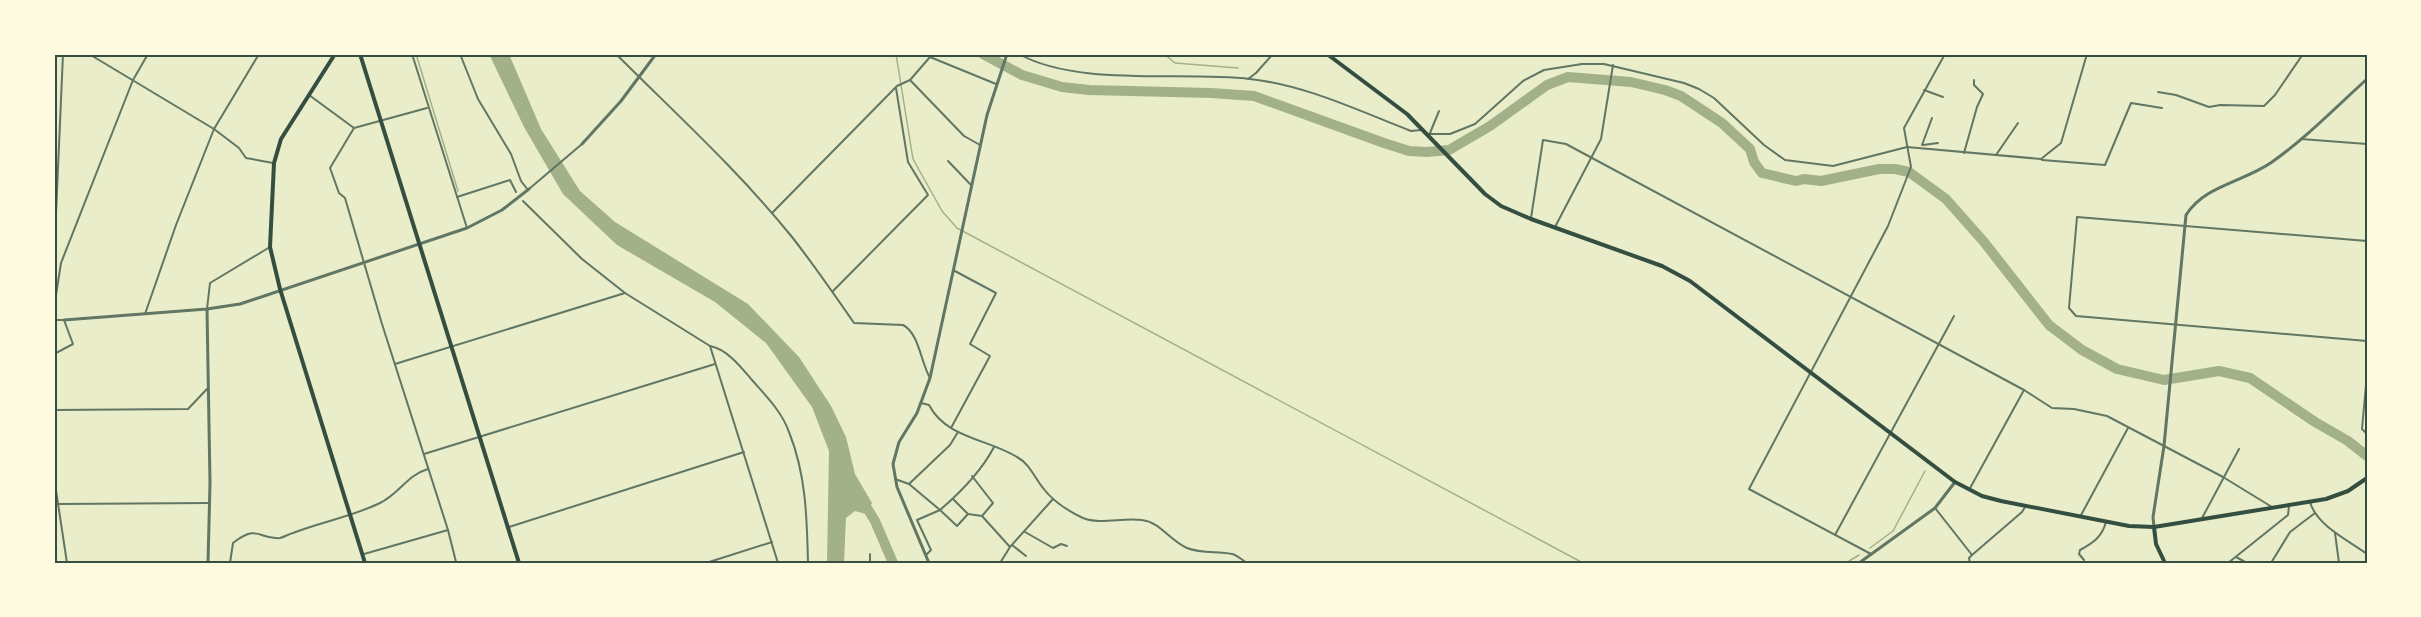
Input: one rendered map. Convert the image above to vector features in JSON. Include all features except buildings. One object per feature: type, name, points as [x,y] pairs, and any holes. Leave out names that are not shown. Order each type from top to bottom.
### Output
[{"type":"main road","points":[[335,54],[281,139],[274,163],[270,247],[280,289],[365,563]]},
{"type":"main road","points":[[360,54],[519,563]]},
{"type":"main road","points":[[1327,54],[1402,110],[1494,201],[1531,219],[1662,266],[1690,281],[1955,482],[1988,498],[2106,522],[2154,527],[2289,506],[2337,496],[2367,478]]},
{"type":"main road","points":[[2154,527],[2156,544],[2165,563]]},
{"type":"street","points":[[54,260],[63,54]]},
{"type":"street","points":[[90,54],[214,129],[239,148],[246,158],[274,163]]},
{"type":"street","points":[[54,308],[61,263],[133,80],[148,54]]},
{"type":"street","points":[[146,314],[176,225],[214,129],[259,54]]},
{"type":"street","points":[[412,54],[467,228]]},
{"type":"street","points":[[460,54],[478,99],[512,154],[521,181],[529,190]]},
{"type":"street","points":[[616,54],[706,142],[772,213],[833,291],[854,323],[908,327],[913,334],[924,368],[930,378]]},
{"type":"street","points":[[54,320],[207,309],[240,304],[467,228],[502,210],[582,144],[621,101],[656,54]]},
{"type":"street","points":[[1019,54],[1041,63],[1088,73],[1248,79],[1299,89],[1411,130],[1423,130]]},
{"type":"street","points":[[1248,79],[1273,54]]},
{"type":"street","points":[[1872,554],[1749,489],[1888,226],[1911,167],[1904,128],[1933,72],[1940,67],[1945,54]]},
{"type":"street","points":[[2041,159],[2061,143],[2087,54]]},
{"type":"street","points":[[2158,92],[2176,95],[2209,107],[2264,106],[2275,95],[2303,54]]},
{"type":"street","points":[[929,563],[924,556],[895,479],[894,464],[899,442],[921,402],[930,378],[980,145],[1006,56]]},
{"type":"street","points":[[772,213],[896,87],[910,80],[930,57],[996,84]]},
{"type":"street","points":[[1439,111],[1428,135],[1450,134],[1474,124],[1523,81],[1544,70],[1582,64],[1613,65],[1699,89],[1714,98],[1764,145],[1785,160],[1833,166],[1907,147],[1938,143]]},
{"type":"street","points":[[1555,228],[1601,139],[1613,65]]},
{"type":"street","points":[[2154,527],[2156,489],[2164,446],[2173,363],[2186,215],[2202,196],[2270,163],[2367,79]]},
{"type":"street","points":[[910,80],[964,136],[980,145]]},
{"type":"street","points":[[1964,153],[1983,94],[1974,85],[1974,80]]},
{"type":"street","points":[[833,291],[928,195],[908,162],[896,87]]},
{"type":"street","points":[[1924,90],[1943,97]]},
{"type":"street","points":[[309,95],[354,128]]},
{"type":"street","points":[[1922,146],[1964,153],[2105,165],[2131,103],[2162,108]]},
{"type":"street","points":[[428,108],[354,128],[330,168],[339,193],[345,198],[448,530],[456,562],[453,563]]},
{"type":"street","points":[[1922,146],[1932,118]]},
{"type":"street","points":[[1996,156],[2018,123]]},
{"type":"street","points":[[2300,139],[2367,144]]},
{"type":"street","points":[[1531,219],[1543,140],[1566,144],[1591,160],[2024,390],[2052,408],[2074,409],[2107,416],[2223,477],[2274,508]]},
{"type":"street","points":[[948,161],[972,186]]},
{"type":"street","points":[[457,197],[510,180],[516,192]]},
{"type":"street","points":[[523,201],[577,254],[625,293],[710,346],[717,347],[739,364],[769,399],[789,431],[806,491],[808,563]]},
{"type":"street","points":[[2367,241],[2077,218],[2069,308],[2076,316],[2367,341]]},
{"type":"street","points":[[208,563],[210,503],[207,309],[210,283],[270,247]]},
{"type":"street","points":[[951,428],[990,356],[970,344],[996,293],[953,270]]},
{"type":"street","points":[[395,364],[625,293]]},
{"type":"street","points":[[1834,535],[1954,316]]},
{"type":"street","points":[[54,362],[56,352],[73,344],[64,320]]},
{"type":"street","points":[[710,346],[778,563]]},
{"type":"street","points":[[424,454],[715,364]]},
{"type":"street","points":[[2367,374],[2362,429],[2367,434]]},
{"type":"street","points":[[54,410],[188,410],[208,387]]},
{"type":"street","points":[[1969,490],[2024,390]]},
{"type":"street","points":[[921,402],[929,405],[934,415],[958,432],[1017,456],[1028,465],[1043,489],[1053,499],[1084,519],[1143,520],[1157,525],[1175,542],[1189,549],[1214,554],[1234,554],[1247,563]]},
{"type":"street","points":[[2080,517],[2128,428]]},
{"type":"street","points":[[909,484],[950,445],[958,432]]},
{"type":"street","points":[[924,556],[931,550],[917,520],[940,510],[953,499],[987,461],[994,447]]},
{"type":"street","points":[[2201,520],[2239,449]]},
{"type":"street","points":[[508,527],[744,452]]},
{"type":"street","points":[[230,563],[233,543],[245,533],[280,538],[366,509],[389,498],[412,475],[428,469]]},
{"type":"street","points":[[972,476],[993,503],[982,516]]},
{"type":"street","points":[[54,477],[67,563]]},
{"type":"street","points":[[895,479],[909,484],[957,526],[968,514]]},
{"type":"street","points":[[1859,563],[1935,508],[1955,482]]},
{"type":"street","points":[[953,499],[968,514],[982,516],[1011,546],[1026,556]]},
{"type":"street","points":[[1000,563],[1011,546],[1053,499]]},
{"type":"street","points":[[2310,502],[2315,513],[2334,533],[2339,563]]},
{"type":"street","points":[[58,504],[210,503]]},
{"type":"street","points":[[1970,563],[1969,558],[2022,512],[2025,506]]},
{"type":"street","points":[[2228,563],[2288,515],[2289,506]]},
{"type":"street","points":[[1935,508],[1972,555]]},
{"type":"street","points":[[2271,563],[2290,532],[2315,513]]},
{"type":"street","points":[[2084,560],[2079,554],[2080,550],[2094,543],[2103,532],[2106,522]]},
{"type":"street","points":[[362,555],[448,530]]},
{"type":"street","points":[[1024,532],[1053,548],[1061,544],[1067,546]]},
{"type":"street","points":[[2334,533],[2340,534],[2367,554]]},
{"type":"street","points":[[706,563],[772,542]]},
{"type":"street","points":[[870,554],[870,563]]},
{"type":"street","points":[[2236,557],[2247,563]]},
{"type":"shaded area","points":[[489,54],[509,54],[541,129],[580,191],[615,222],[748,304],[799,357],[831,406],[846,437],[855,474],[872,503],[866,514],[855,511],[846,518],[844,563],[827,563],[829,451],[812,407],[766,343],[715,302],[617,245],[563,194],[524,127]]},
{"type":"waterway","points":[[416,54],[458,191]]},
{"type":"waterway","points":[[896,54],[913,159],[942,211],[957,228],[1583,563]]},
{"type":"waterway","points":[[983,54],[1022,75],[1062,87],[1254,96],[1384,143],[1409,151],[1427,152],[1449,150],[1490,126],[1547,85],[1568,77],[1631,82],[1665,90],[1681,96],[1722,123],[1750,149],[1754,162],[1762,173],[1796,181],[1804,179],[1821,181],[1879,169],[1909,172],[1946,199],[1984,242],[2049,325],[2082,350],[2117,369],[2164,380],[2219,371],[2250,378],[2315,422],[2348,441],[2367,456]]},
{"type":"waterway","points":[[1164,54],[1175,63],[1238,68]]},
{"type":"waterway","points":[[1870,548],[1893,531],[1925,471]]},
{"type":"waterway","points":[[861,498],[875,521],[893,563]]},
{"type":"waterway","points":[[1846,563],[1859,555]]},
{"type":"waterway","points":[[1776,563],[1788,563]]}]
